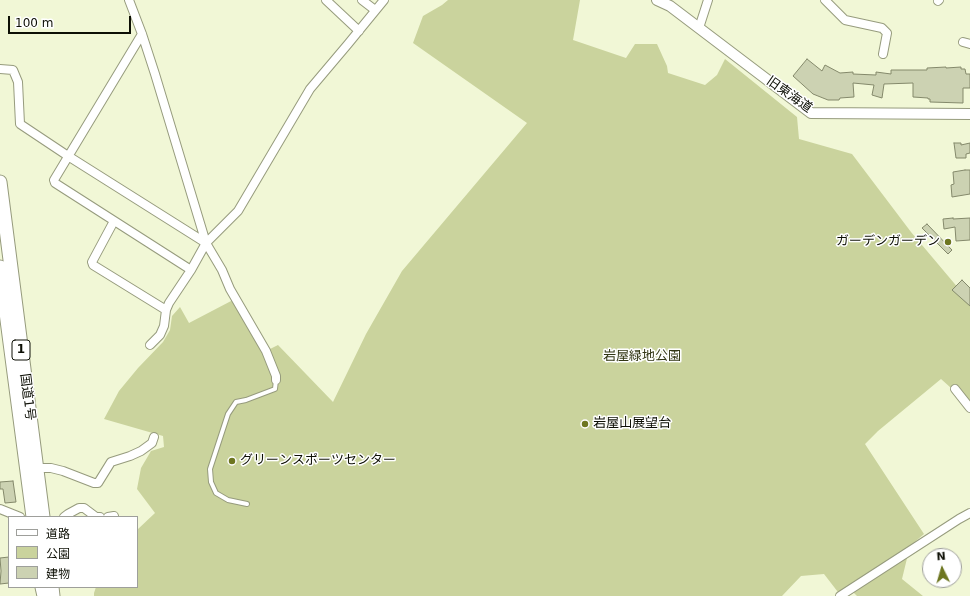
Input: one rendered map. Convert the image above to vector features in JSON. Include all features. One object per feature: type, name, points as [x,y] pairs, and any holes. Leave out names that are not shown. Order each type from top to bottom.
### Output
[{"type":"highway","name":"国道1号","points":[[0,182],[36,468],[30,516]]},
{"type":"highway","name":"国道1号","points":[[0,267],[3,320],[30,516]]},
{"type":"street","points":[[129,0],[142,34],[168,114],[206,243],[222,270],[230,289],[266,351],[276,376],[276,380]]},
{"type":"street","points":[[326,0],[358,31]]},
{"type":"street","points":[[362,0],[375,10]]},
{"type":"street","points":[[150,345],[160,335],[164,326],[166,310],[169,303],[191,270],[206,243],[238,211],[310,89],[384,0]]},
{"type":"street","name":"旧東海道","points":[[657,0],[670,6],[811,113],[970,114]]},
{"type":"street","points":[[699,28],[708,0]]},
{"type":"street","points":[[825,0],[845,20],[882,28],[887,33],[883,54]]},
{"type":"street","points":[[142,34],[54,180],[55,183],[191,270]]},
{"type":"street","points":[[0,69],[13,70],[18,82],[20,124],[206,243]]},
{"type":"street","points":[[114,221],[92,262],[93,265],[166,310]]},
{"type":"street","points":[[955,389],[970,408]]},
{"type":"street","points":[[36,468],[51,468],[94,483],[98,483],[110,462],[141,451],[152,443],[154,437]]},
{"type":"street","points":[[65,516],[79,508],[84,508],[95,516]]},
{"type":"street","points":[[0,509],[30,516]]},
{"type":"street","points":[[840,596],[959,519],[970,514]]},
{"type":"lane","points":[[247,504],[228,500],[216,492],[211,482],[210,469],[228,414],[236,402],[246,400],[275,389],[276,380]]},
{"type":"green space","name":"岩屋緑地公園","points":[[448,0],[580,0],[573,40],[626,58],[635,44],[657,44],[667,66],[668,73],[705,85],[717,75],[725,59],[797,117],[799,139],[852,154],[911,232],[970,302],[970,405],[941,379],[878,431],[865,444],[924,534],[910,546],[902,579],[923,596],[857,596],[853,592],[848,596],[841,596],[824,574],[801,576],[782,596],[94,596],[96,588],[138,588],[138,529],[155,513],[137,489],[141,468],[151,451],[164,447],[163,436],[104,419],[119,391],[138,368],[163,342],[170,330],[172,316],[180,307],[189,323],[233,300],[266,351],[278,345],[333,402],[366,334],[402,271],[527,123],[413,43],[423,16]]},
{"type":"building","points":[[807,59],[822,71],[825,65],[840,73],[853,72],[853,74],[876,75],[876,72],[891,74],[891,70],[927,70],[927,68],[961,67],[961,69],[965,69],[966,74],[970,74],[970,88],[963,88],[963,103],[930,102],[930,99],[928,98],[913,97],[913,83],[884,84],[882,98],[872,95],[874,85],[853,83],[854,97],[840,98],[839,100],[828,100],[813,94],[793,76]]},
{"type":"building","points":[[954,143],[961,143],[961,145],[970,143],[970,153],[966,154],[966,158],[956,158]]},
{"type":"building","points":[[970,170],[970,194],[952,197],[951,185],[954,184],[953,172]]},
{"type":"building","points":[[970,218],[970,240],[956,241],[955,227],[944,229],[943,219]]},
{"type":"building","points":[[927,224],[952,250],[948,254],[922,228]]},
{"type":"building","points":[[962,280],[970,288],[970,306],[952,290]]},
{"type":"building","points":[[13,481],[16,502],[5,503],[3,489],[0,489],[0,482]]},
{"type":"building","points":[[8,557],[8,583],[0,584],[0,558]]},
{"type":"place","name":"ガーデンガーデン","points":[[948,242]]},
{"type":"place","name":"岩屋山展望台","points":[[585,424]]},
{"type":"place","name":"グリーンスポーツセンター","points":[[232,461]]}]
